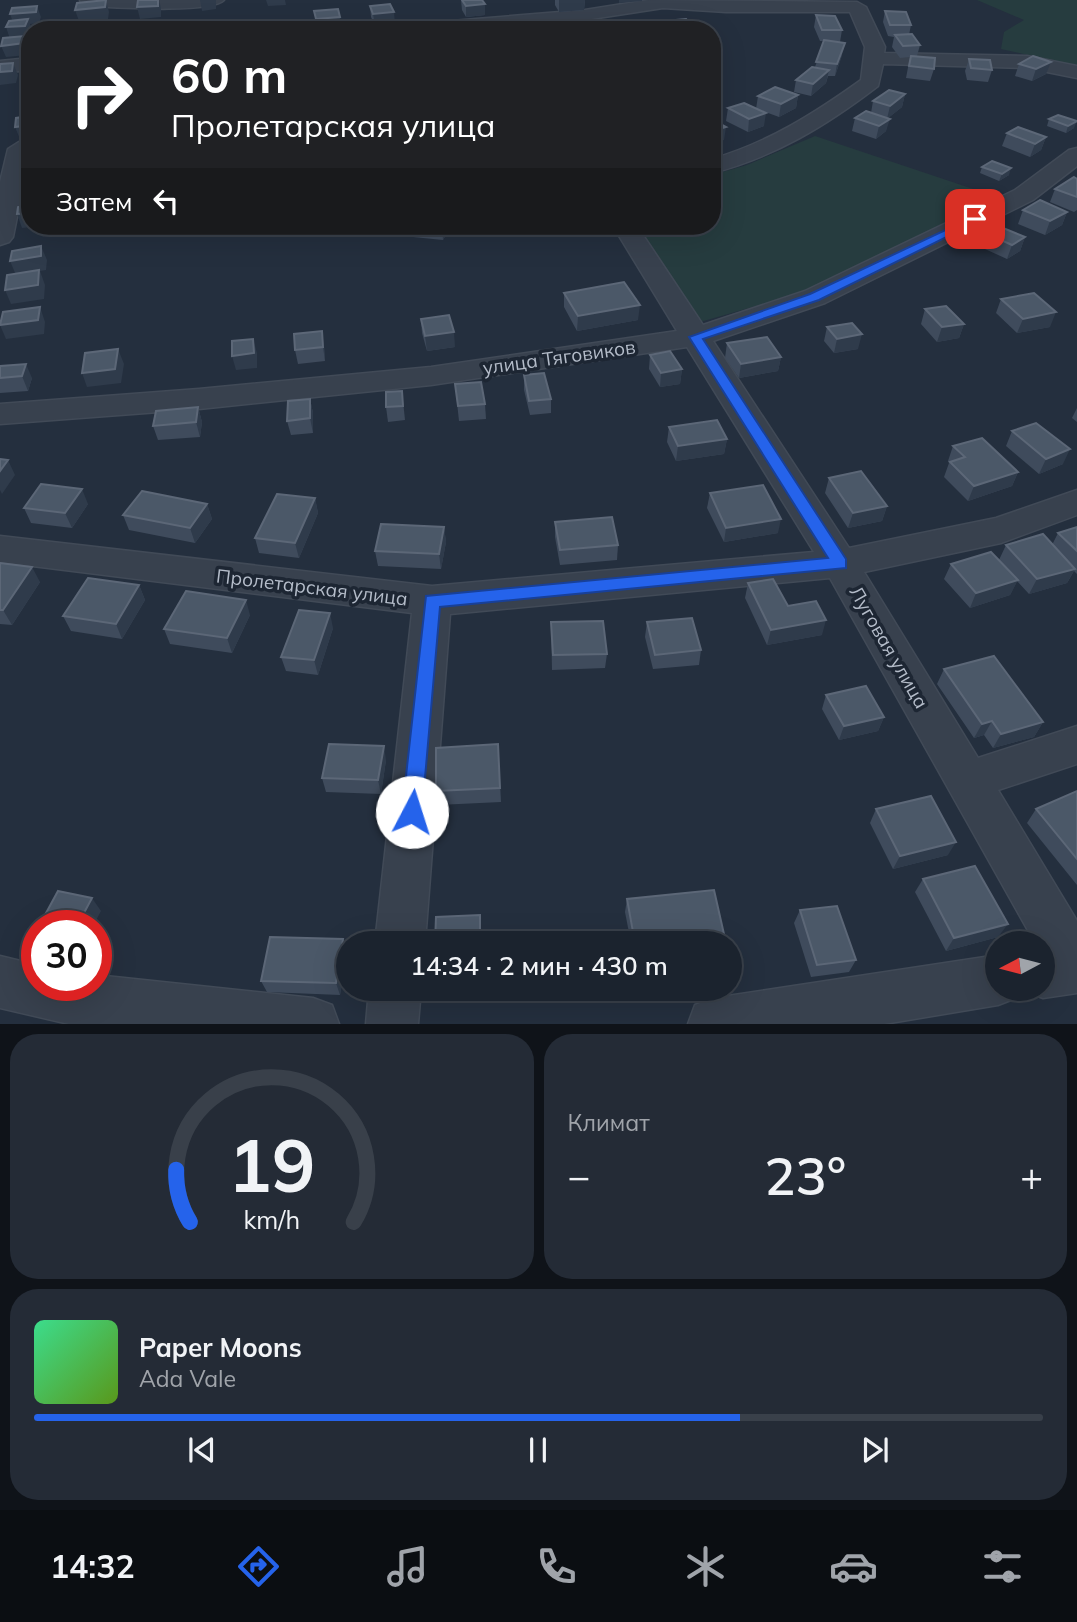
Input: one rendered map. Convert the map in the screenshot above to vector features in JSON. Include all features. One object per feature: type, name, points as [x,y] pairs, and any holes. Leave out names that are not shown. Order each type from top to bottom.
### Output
[{"type":"street","points":[[88,1],[163,4],[208,1]]},
{"type":"street","points":[[196,20],[208,1]]},
{"type":"street","points":[[517,21],[585,15],[662,1],[726,7],[857,7],[875,47],[870,82],[817,123],[785,140],[721,163]]},
{"type":"street","points":[[874,58],[907,61],[1022,61],[1051,64],[1077,72]]},
{"type":"street","points":[[0,67],[21,65]]},
{"type":"street","points":[[0,237],[16,149]]},
{"type":"street","name":"улица Тяговиков","points":[[0,414],[199,399],[431,376],[696,337],[815,297],[1024,195],[1077,155]]},
{"type":"street","name":"Луговая улица","points":[[631,235],[840,563],[1077,968]]},
{"type":"street","name":"Пролетарская улица","points":[[0,549],[432,601],[840,563],[1001,530],[1077,502]]},
{"type":"street","points":[[401,931],[432,601]]},
{"type":"street","points":[[967,781],[1077,745]]},
{"type":"street","points":[[1055,971],[1077,968]]},
{"type":"street","points":[[0,982],[70,998],[313,1024]]},
{"type":"street","points":[[714,1024],[985,982]]},
{"type":"street","points":[[392,1024],[394,1001]]},
{"type":"green space","points":[[977,0],[1077,0],[1077,66],[1001,49],[1004,32],[1024,20]]},
{"type":"green space","points":[[815,136],[1000,198],[808,291],[700,322],[641,235],[721,235],[721,172],[747,165]]},
{"type":"building","points":[[106,0],[105,7],[75,10],[77,3]]},
{"type":"building","points":[[138,0],[158,0],[158,6],[137,7]]},
{"type":"building","points":[[462,0],[482,0],[485,4],[466,6]]},
{"type":"building","points":[[390,4],[394,12],[373,14],[370,6]]},
{"type":"building","points":[[37,6],[36,12],[10,14],[12,8]]},
{"type":"building","points":[[338,9],[340,17],[316,19],[314,11]]},
{"type":"building","points":[[885,11],[906,12],[911,25],[890,25]]},
{"type":"building","points":[[816,15],[835,16],[842,30],[822,30]]},
{"type":"building","points":[[28,19],[21,21],[21,26],[6,27],[9,21]]},
{"type":"building","points":[[912,34],[920,45],[903,46],[895,35]]},
{"type":"building","points":[[21,36],[21,43],[1,46],[3,38]]},
{"type":"building","points":[[824,40],[845,43],[837,64],[816,62]]},
{"type":"building","points":[[911,56],[935,58],[934,69],[909,66]]},
{"type":"building","points":[[1033,56],[1051,62],[1036,69],[1019,64]]},
{"type":"building","points":[[969,59],[990,60],[992,70],[971,68]]},
{"type":"building","points":[[13,63],[12,71],[0,72],[0,64]]},
{"type":"building","points":[[812,67],[829,70],[813,84],[796,80]]},
{"type":"building","points":[[775,87],[798,95],[781,104],[758,96]]},
{"type":"building","points":[[889,90],[905,94],[890,106],[873,101]]},
{"type":"building","points":[[744,103],[766,113],[749,119],[728,108]]},
{"type":"building","points":[[866,111],[890,119],[879,126],[855,118]]},
{"type":"building","points":[[1058,115],[1077,121],[1068,126],[1049,119]]},
{"type":"building","points":[[21,117],[21,126],[15,127],[16,118]]},
{"type":"building","points":[[1018,127],[1046,137],[1035,144],[1007,133]]},
{"type":"building","points":[[992,161],[1011,168],[1002,174],[982,167]]},
{"type":"building","points":[[1074,177],[1077,179],[1077,197],[1055,189]]},
{"type":"building","points":[[1040,200],[1067,212],[1050,221],[1023,210]]},
{"type":"building","points":[[1003,228],[1025,237],[1012,245],[990,235]]},
{"type":"building","points":[[41,246],[41,256],[10,261],[12,251]]},
{"type":"building","points":[[39,270],[38,285],[5,290],[7,275]]},
{"type":"building","points":[[624,282],[640,305],[578,316],[564,293]]},
{"type":"building","points":[[1034,293],[1056,312],[1023,319],[1001,299]]},
{"type":"building","points":[[946,306],[964,324],[942,327],[925,309]]},
{"type":"building","points":[[40,307],[38,320],[0,325],[3,312]]},
{"type":"building","points":[[449,315],[454,332],[425,336],[421,319]]},
{"type":"building","points":[[852,323],[862,334],[837,339],[827,327]]},
{"type":"building","points":[[322,331],[323,347],[295,350],[294,334]]},
{"type":"building","points":[[767,337],[781,357],[741,364],[727,343]]},
{"type":"building","points":[[253,339],[254,353],[232,356],[232,341]]},
{"type":"building","points":[[118,349],[115,369],[82,373],[85,353]]},
{"type":"building","points":[[670,351],[682,369],[661,373],[650,355]]},
{"type":"building","points":[[26,364],[22,376],[0,378],[0,366]]},
{"type":"building","points":[[544,373],[551,399],[529,401],[524,375]]},
{"type":"building","points":[[481,382],[485,404],[458,406],[455,384]]},
{"type":"building","points":[[402,391],[403,406],[386,407],[386,392]]},
{"type":"building","points":[[310,399],[310,418],[287,421],[288,401]]},
{"type":"building","points":[[198,407],[196,422],[153,426],[156,411]]},
{"type":"building","points":[[717,420],[727,439],[678,446],[669,427]]},
{"type":"building","points":[[1036,423],[1070,449],[1046,459],[1012,431]]},
{"type":"building","points":[[982,438],[1018,472],[974,486],[950,462],[965,457],[953,446]]},
{"type":"building","points":[[0,459],[8,460],[0,471]]},
{"type":"building","points":[[861,471],[887,506],[853,513],[829,478]]},
{"type":"building","points":[[41,484],[82,489],[65,513],[24,508]]},
{"type":"building","points":[[763,485],[781,519],[726,528],[710,493]]},
{"type":"building","points":[[142,491],[207,504],[190,528],[123,515]]},
{"type":"building","points":[[277,494],[315,498],[295,543],[255,538]]},
{"type":"building","points":[[612,517],[618,545],[560,550],[555,522]]},
{"type":"building","points":[[381,524],[444,527],[439,554],[375,551]]},
{"type":"building","points":[[1077,527],[1077,551],[1058,533]]},
{"type":"building","points":[[1043,534],[1075,569],[1037,579],[1006,545]]},
{"type":"building","points":[[991,552],[1018,580],[976,593],[951,564]]},
{"type":"building","points":[[0,563],[32,567],[3,610],[0,610]]},
{"type":"building","points":[[88,578],[139,585],[116,624],[63,616]]},
{"type":"building","points":[[773,579],[788,606],[816,601],[826,620],[771,630],[748,583]]},
{"type":"building","points":[[186,591],[246,600],[227,638],[164,629]]},
{"type":"building","points":[[299,610],[330,613],[314,660],[281,657]]},
{"type":"building","points":[[692,618],[701,650],[655,655],[647,622]]},
{"type":"building","points":[[603,621],[607,654],[553,655],[551,622]]},
{"type":"building","points":[[994,656],[1043,722],[1001,734],[992,721],[982,724],[944,669]]},
{"type":"building","points":[[866,686],[884,717],[844,726],[826,695]]},
{"type":"building","points":[[329,744],[384,746],[378,780],[322,778]]},
{"type":"building","points":[[498,744],[500,788],[436,791],[436,748]]},
{"type":"building","points":[[1077,791],[1077,859],[1036,809]]},
{"type":"building","points":[[931,796],[956,842],[900,856],[876,809]]},
{"type":"building","points":[[975,866],[1008,924],[954,938],[923,879]]},
{"type":"building","points":[[714,890],[723,931],[633,931],[627,899]]},
{"type":"building","points":[[58,891],[92,898],[86,910],[48,910]]},
{"type":"building","points":[[837,906],[856,960],[817,965],[800,910]]},
{"type":"building","points":[[480,915],[480,931],[435,931],[436,917]]},
{"type":"building","points":[[270,937],[336,939],[336,983],[261,981]]},
{"type":"route","points":[[412,812],[432,601],[840,563],[696,337],[815,297],[975,219]]}]
